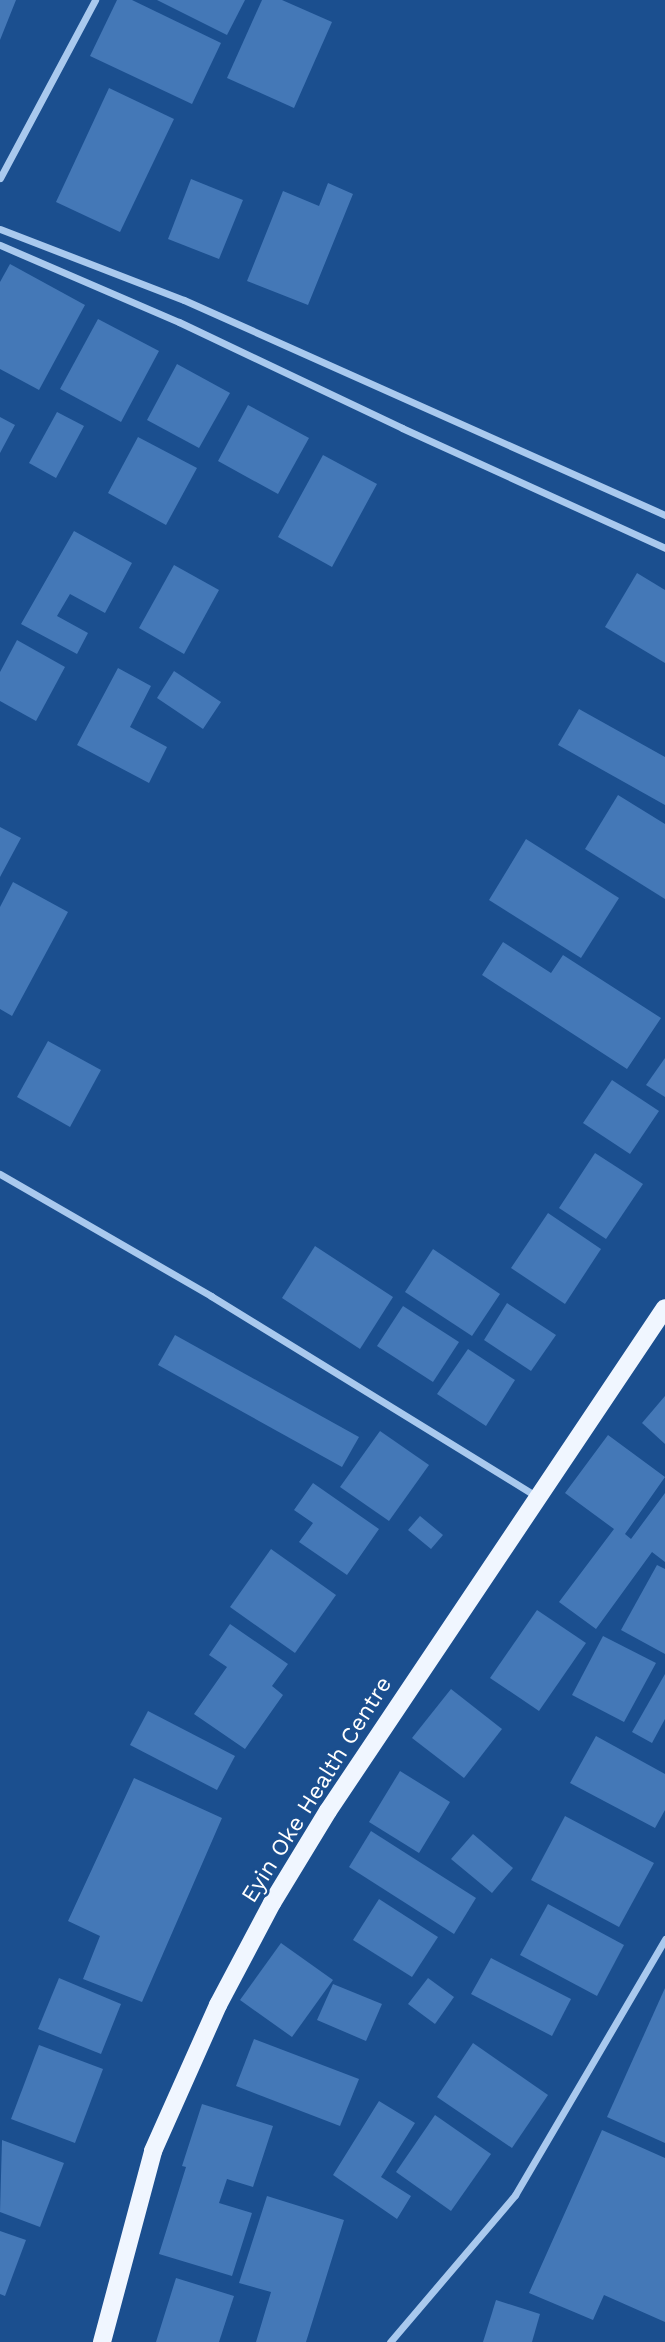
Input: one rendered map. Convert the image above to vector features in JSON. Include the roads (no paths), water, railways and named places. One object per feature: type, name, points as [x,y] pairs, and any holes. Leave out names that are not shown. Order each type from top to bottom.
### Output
[{"type":"main road","name":"Eyin Oke Health Centre","points":[[102,2342],[152,2151],[218,2005],[272,1903],[328,1811],[665,1308]]},
{"type":"street","points":[[0,177],[95,0]]},
{"type":"street","points":[[0,229],[184,300],[665,515]]},
{"type":"street","points":[[0,244],[179,322],[665,548]]},
{"type":"street","points":[[0,1174],[211,1296],[538,1497]]},
{"type":"street","points":[[390,2342],[515,2195],[665,1939]]}]
